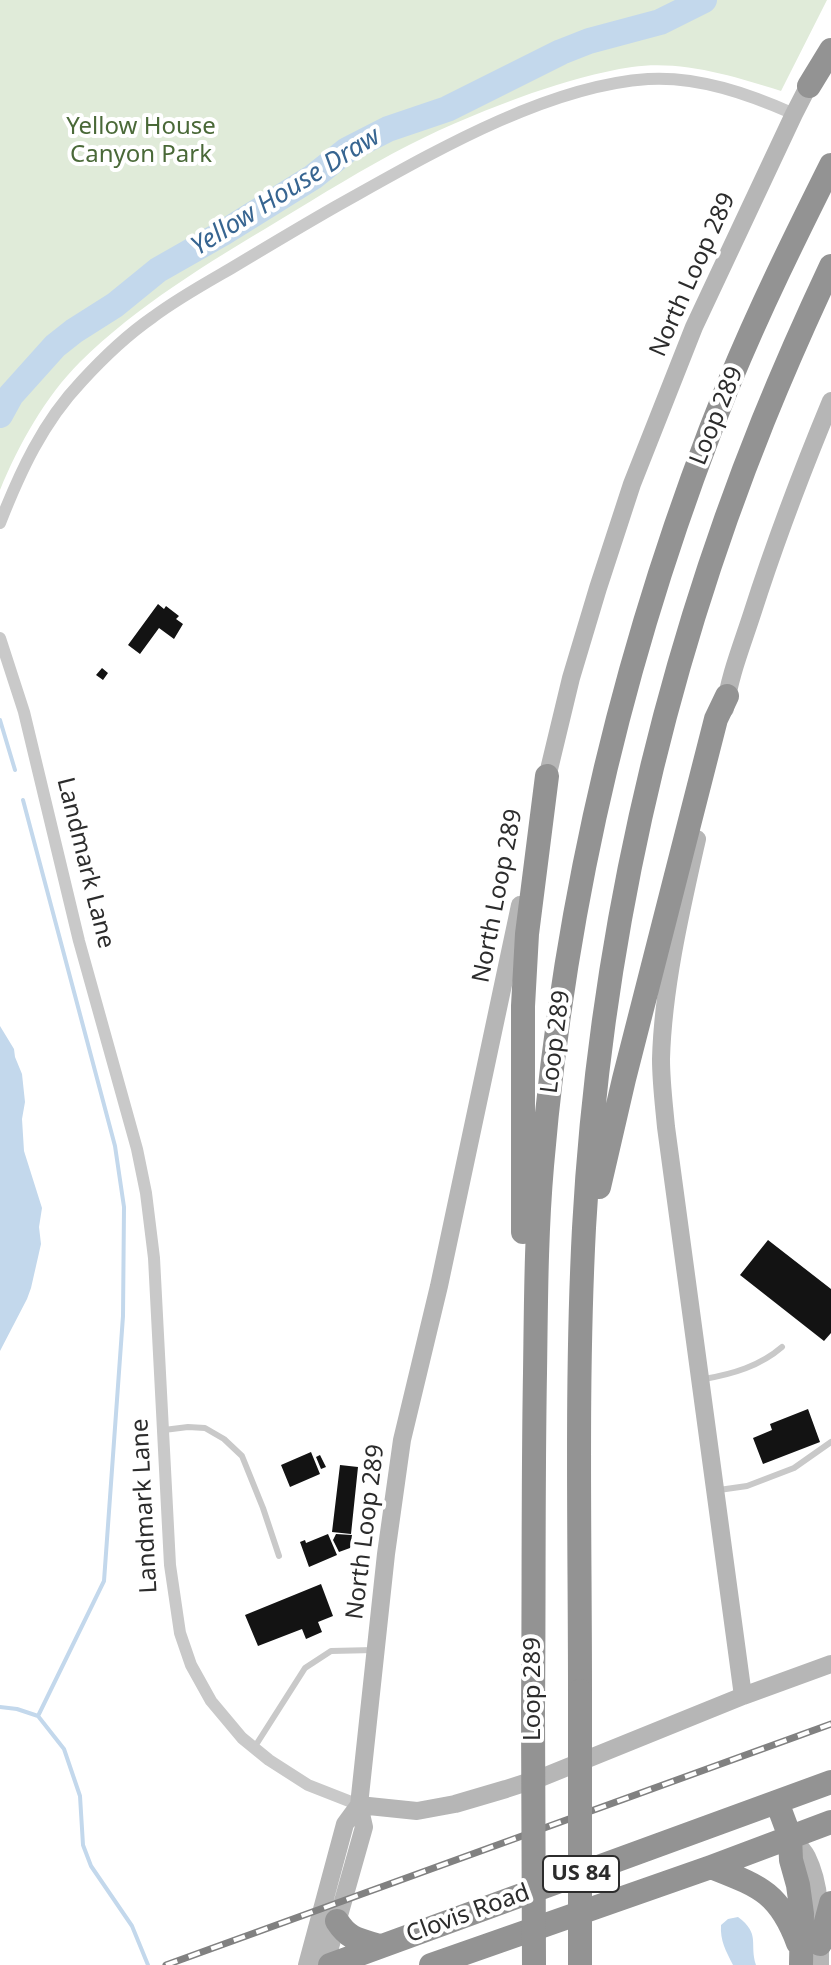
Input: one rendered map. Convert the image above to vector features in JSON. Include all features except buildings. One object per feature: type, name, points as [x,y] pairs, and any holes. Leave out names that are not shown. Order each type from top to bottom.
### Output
[{"type":"highway","points":[[809,86],[831,50]]},
{"type":"highway","name":"Loop 289","points":[[534,1965],[537,1240],[561,994],[605,765],[644,621],[669,544],[708,436],[755,324],[831,165]]},
{"type":"highway","name":"Loop 289","points":[[580,1965],[581,1312],[590,1152],[605,1018],[622,908],[655,752],[683,650],[738,485],[831,266]]},
{"type":"highway","points":[[581,1312],[597,1200],[624,1079],[716,719],[727,696]]},
{"type":"highway","points":[[534,1426],[524,1272],[523,1006],[527,934],[547,776]]},
{"type":"highway","name":"Clovis Road","points":[[328,1965],[831,1782]]},
{"type":"highway","points":[[777,1802],[790,1837],[791,1860],[810,1956]]},
{"type":"highway","name":"Clovis Road","points":[[431,1965],[831,1822]]},
{"type":"highway","points":[[711,1867],[752,1883],[771,1896],[810,1956]]},
{"type":"highway","points":[[810,1956],[831,1903]]},
{"type":"highway","points":[[337,1921],[348,1935],[380,1946]]},
{"type":"main road","name":"North Loop 289","points":[[328,1965],[364,1827],[359,1805],[386,1554],[402,1440],[442,1272],[547,776],[571,678],[632,484],[694,327],[831,40]]},
{"type":"main road","points":[[743,1696],[666,1127],[661,1062],[663,1028],[692,861],[724,722],[727,696],[770,558],[831,401]]},
{"type":"main road","name":"Landmark Lane","points":[[359,1805],[417,1811],[455,1804],[543,1777],[831,1664]]},
{"type":"main road","name":"North Loop 289","points":[[307,1965],[345,1824],[359,1805]]},
{"type":"street","points":[[0,523],[33,449],[63,403],[80,382],[152,317],[294,230],[461,140],[555,100],[602,86],[647,79],[681,79],[722,88],[758,98],[794,114]]},
{"type":"street","name":"Landmark Lane","points":[[0,638],[24,712],[79,941],[137,1149],[146,1193],[154,1258],[170,1565],[180,1633],[191,1665],[211,1701],[242,1738],[308,1785],[359,1805]]},
{"type":"lane","points":[[700,1379],[734,1373],[770,1357],[782,1347]]},
{"type":"lane","points":[[164,1430],[205,1428],[224,1439],[242,1456],[279,1556]]},
{"type":"lane","points":[[715,1490],[747,1486],[794,1468],[831,1442]]},
{"type":"lane","points":[[254,1748],[305,1668],[331,1651],[375,1650]]},
{"type":"green space","name":"Yellow House Canyon Park","points":[[0,0],[827,0],[781,91],[726,75],[670,66],[651,65],[607,72],[532,93],[469,117],[409,145],[343,182],[200,269],[102,341],[67,376],[44,406],[24,439],[0,490]]},
{"type":"water","points":[[0,1026],[14,1049],[22,1074],[24,1151],[42,1208],[39,1227],[41,1244],[31,1288],[0,1351]]},
{"type":"water","points":[[738,1917],[752,1934],[756,1965],[733,1965],[724,1946],[721,1925],[728,1919]]},
{"type":"waterway","name":"Yellow House Draw","points":[[0,415],[11,395],[55,346],[74,331],[115,305],[158,270],[313,177],[347,150],[388,129],[447,109],[561,52],[589,41],[660,22],[704,0]]},
{"type":"waterway","points":[[0,720],[15,770]]},
{"type":"waterway","points":[[23,800],[115,1146],[124,1207],[123,1316],[104,1581],[38,1716]]},
{"type":"waterway","points":[[0,1707],[38,1716],[64,1749],[80,1796],[83,1845],[91,1866],[132,1926],[148,1965]]},
{"type":"railway","points":[[166,1965],[831,1724]]}]
